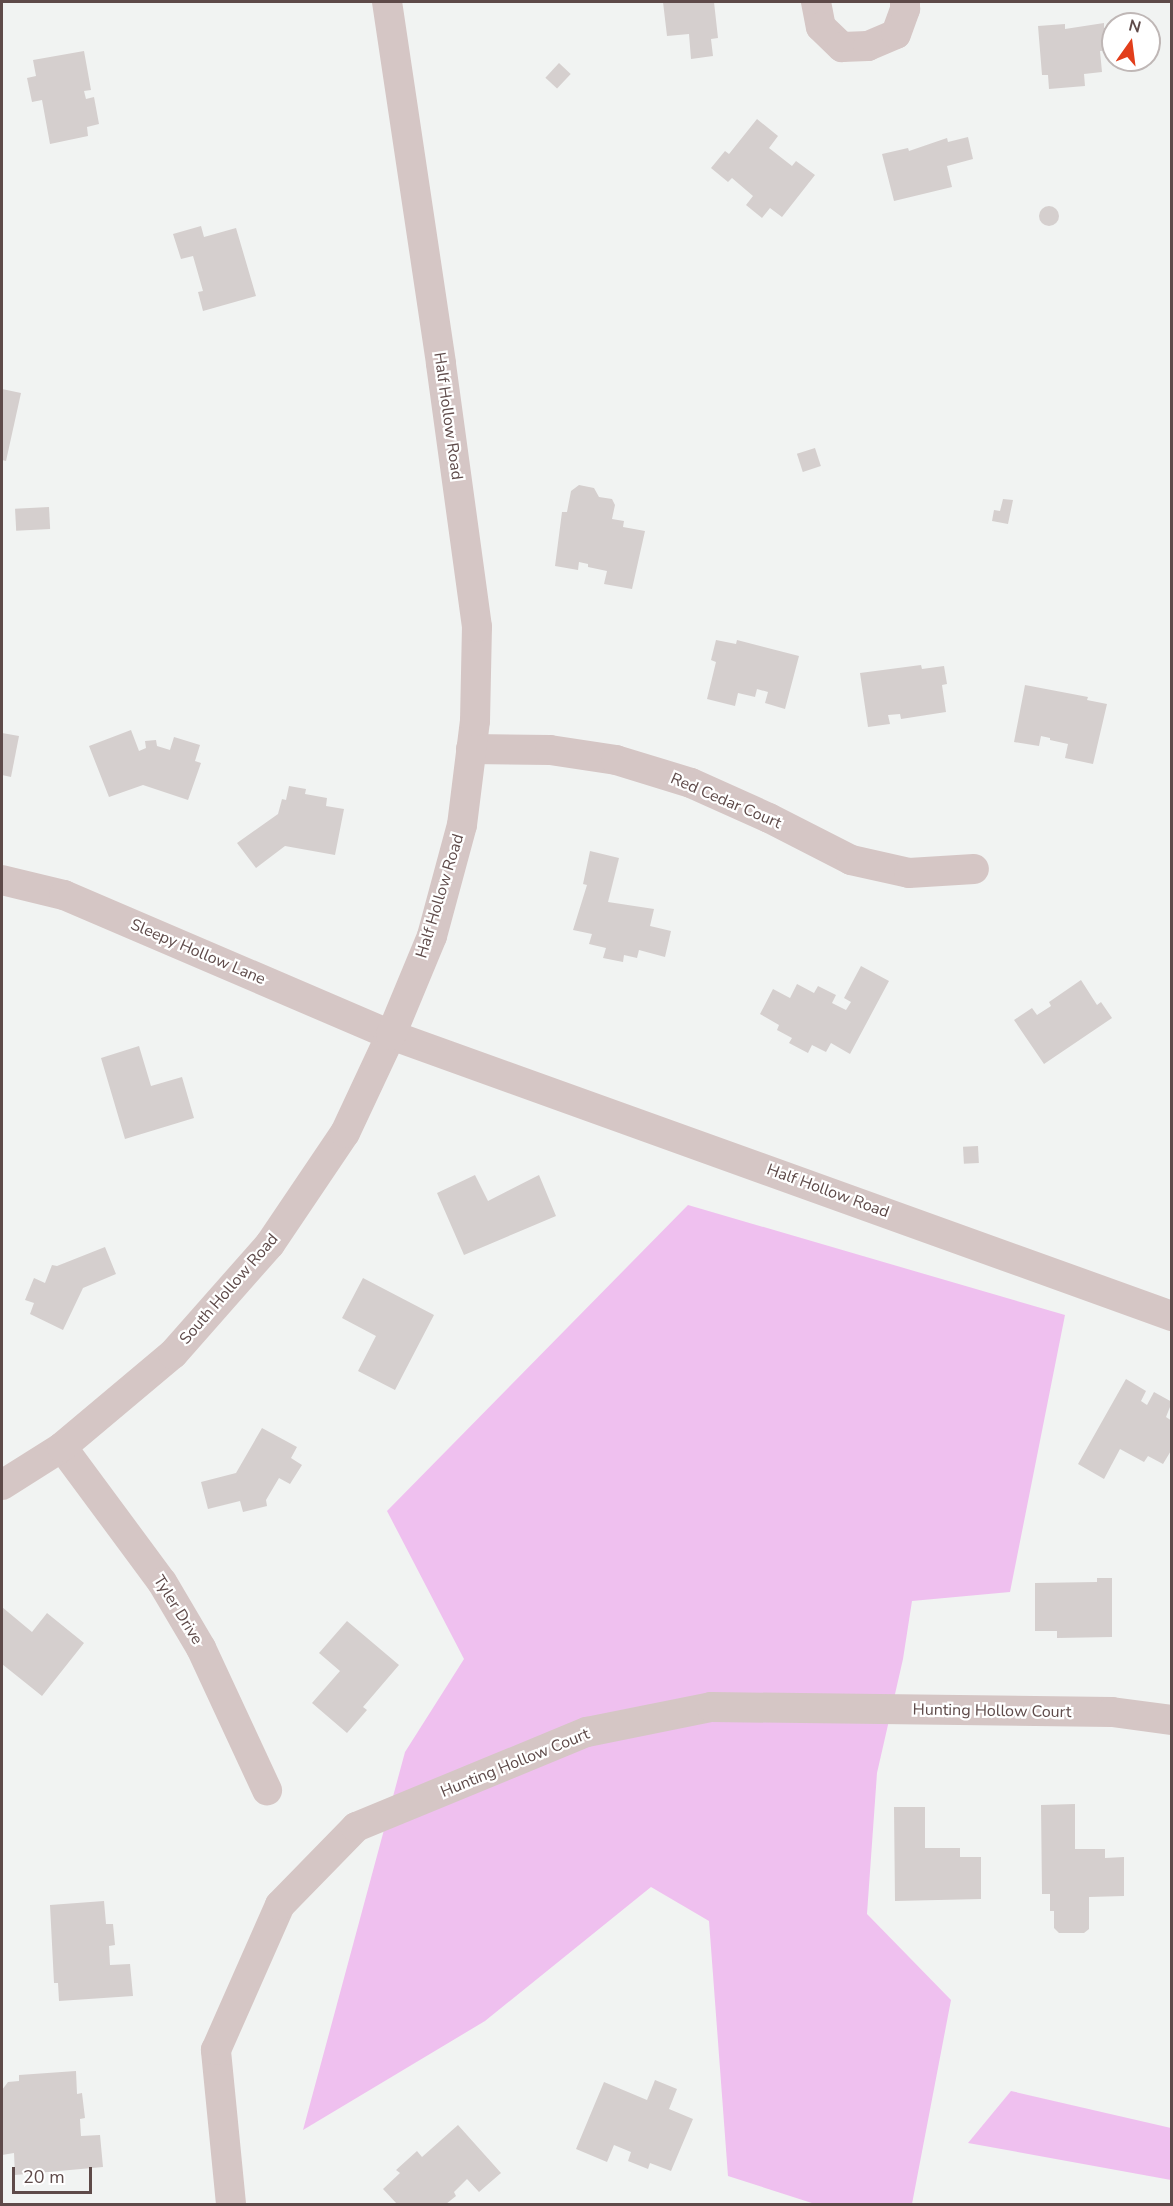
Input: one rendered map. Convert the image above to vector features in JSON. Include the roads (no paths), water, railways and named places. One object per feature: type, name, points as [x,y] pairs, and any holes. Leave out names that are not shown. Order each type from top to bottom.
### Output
[{"type":"street","name":"Half Hollow Road","points":[[387,2],[441,363],[477,627],[475,721],[462,825],[432,936],[391,1035],[1172,1316]]},
{"type":"street","points":[[816,2],[821,27],[842,47],[868,46],[896,34],[905,9],[905,2]]},
{"type":"street","name":"Red Cedar Court","points":[[471,749],[550,750],[616,760],[691,783],[769,818],[850,860],[909,873],[974,869]]},
{"type":"street","name":"Sleepy Hollow Lane","points":[[2,880],[64,895],[391,1035]]},
{"type":"street","name":"South Hollow Road","points":[[2,1485],[62,1447],[173,1354],[270,1245],[345,1132],[391,1035]]},
{"type":"street","name":"Tyler Drive","points":[[62,1447],[162,1582],[201,1647],[267,1790]]},
{"type":"street","name":"Hunting Hollow Court","points":[[231,2205],[216,2050],[280,1905],[356,1827],[587,1732],[711,1707],[1112,1712],[1172,1720]]}]
